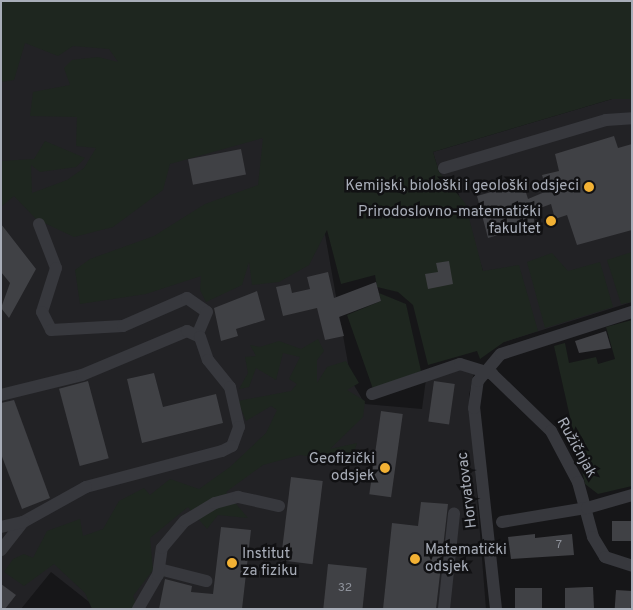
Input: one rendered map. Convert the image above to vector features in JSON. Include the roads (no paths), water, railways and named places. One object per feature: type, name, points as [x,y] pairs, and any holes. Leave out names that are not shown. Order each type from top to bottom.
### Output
[{"type":"street","points":[[444,168],[606,120],[632,118]]},
{"type":"street","points":[[1,527],[23,522],[86,487],[232,446],[239,427],[230,387],[208,360],[197,335],[207,312],[187,298],[123,326],[51,330],[42,312],[56,268],[39,224]]},
{"type":"street","points":[[372,394],[460,364],[485,370],[501,354],[632,312]]},
{"type":"street","points":[[1,395],[82,375],[180,332],[197,335]]},
{"type":"street","name":"Ružičnjak","points":[[485,370],[550,431],[578,482],[587,508],[593,537],[605,556],[632,566]]},
{"type":"street","name":"Horvatovac","points":[[485,370],[474,408],[496,609]]},
{"type":"street","points":[[502,522],[587,508],[632,495]]},
{"type":"street","points":[[138,609],[159,569],[162,548],[173,532],[215,503],[238,498],[279,506]]},
{"type":"street","points":[[444,609],[454,514]]},
{"type":"street","points":[[1,550],[23,522]]},
{"type":"street","points":[[159,569],[206,581]]},
{"type":"place","name":"Kemijski, biološki i geološki odsjeci","points":[[589,187]]},
{"type":"place","name":"Prirodoslovno-matematički fakultet","points":[[551,221]]},
{"type":"place","name":"Geofizički odsjek","points":[[385,468]]},
{"type":"place","name":"Matematički odsjek","points":[[415,559]]},
{"type":"place","name":"Institut za fiziku","points":[[232,563]]}]
